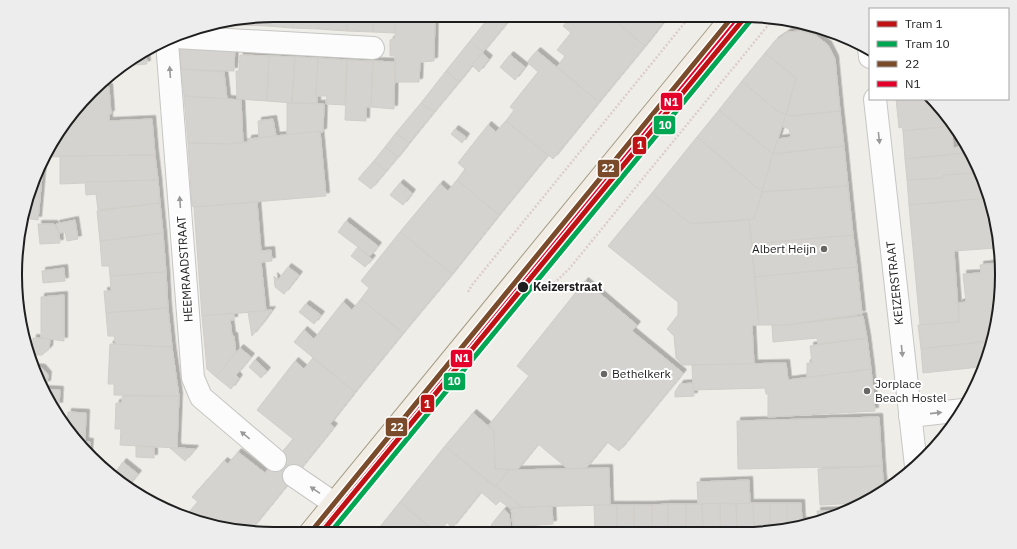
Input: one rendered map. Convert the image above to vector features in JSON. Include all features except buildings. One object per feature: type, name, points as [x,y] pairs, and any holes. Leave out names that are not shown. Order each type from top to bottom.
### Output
[{"type":"main road","points":[[315,527],[516,279],[728,22]]},
{"type":"street","points":[[184,38],[373,48]]},
{"type":"street","name":"HEEMRAADSTRAAT","points":[[167,46],[193,378],[201,397],[275,460]]},
{"type":"street","name":"KEIZERSTRAAT","points":[[875,100],[915,458]]},
{"type":"street","points":[[910,416],[955,411]]},
{"type":"street","points":[[294,476],[335,504]]},
{"type":"tram line","name":"1","points":[[326,527],[741,22]]},
{"type":"tram line","name":"10","points":[[335,527],[749,22]]},
{"type":"transit line","name":"22","points":[[315,527],[728,22]]},
{"type":"transit line","name":"N1","points":[[324,527],[736,22]]},
{"type":"place","name":"Albert Heijn","points":[[824,249]]},
{"type":"place","name":"Keizerstraat","points":[[523,287]]},
{"type":"place","name":"Bethelkerk","points":[[604,374]]},
{"type":"place","name":"Jorplace Beach Hostel","points":[[867,391]]}]
